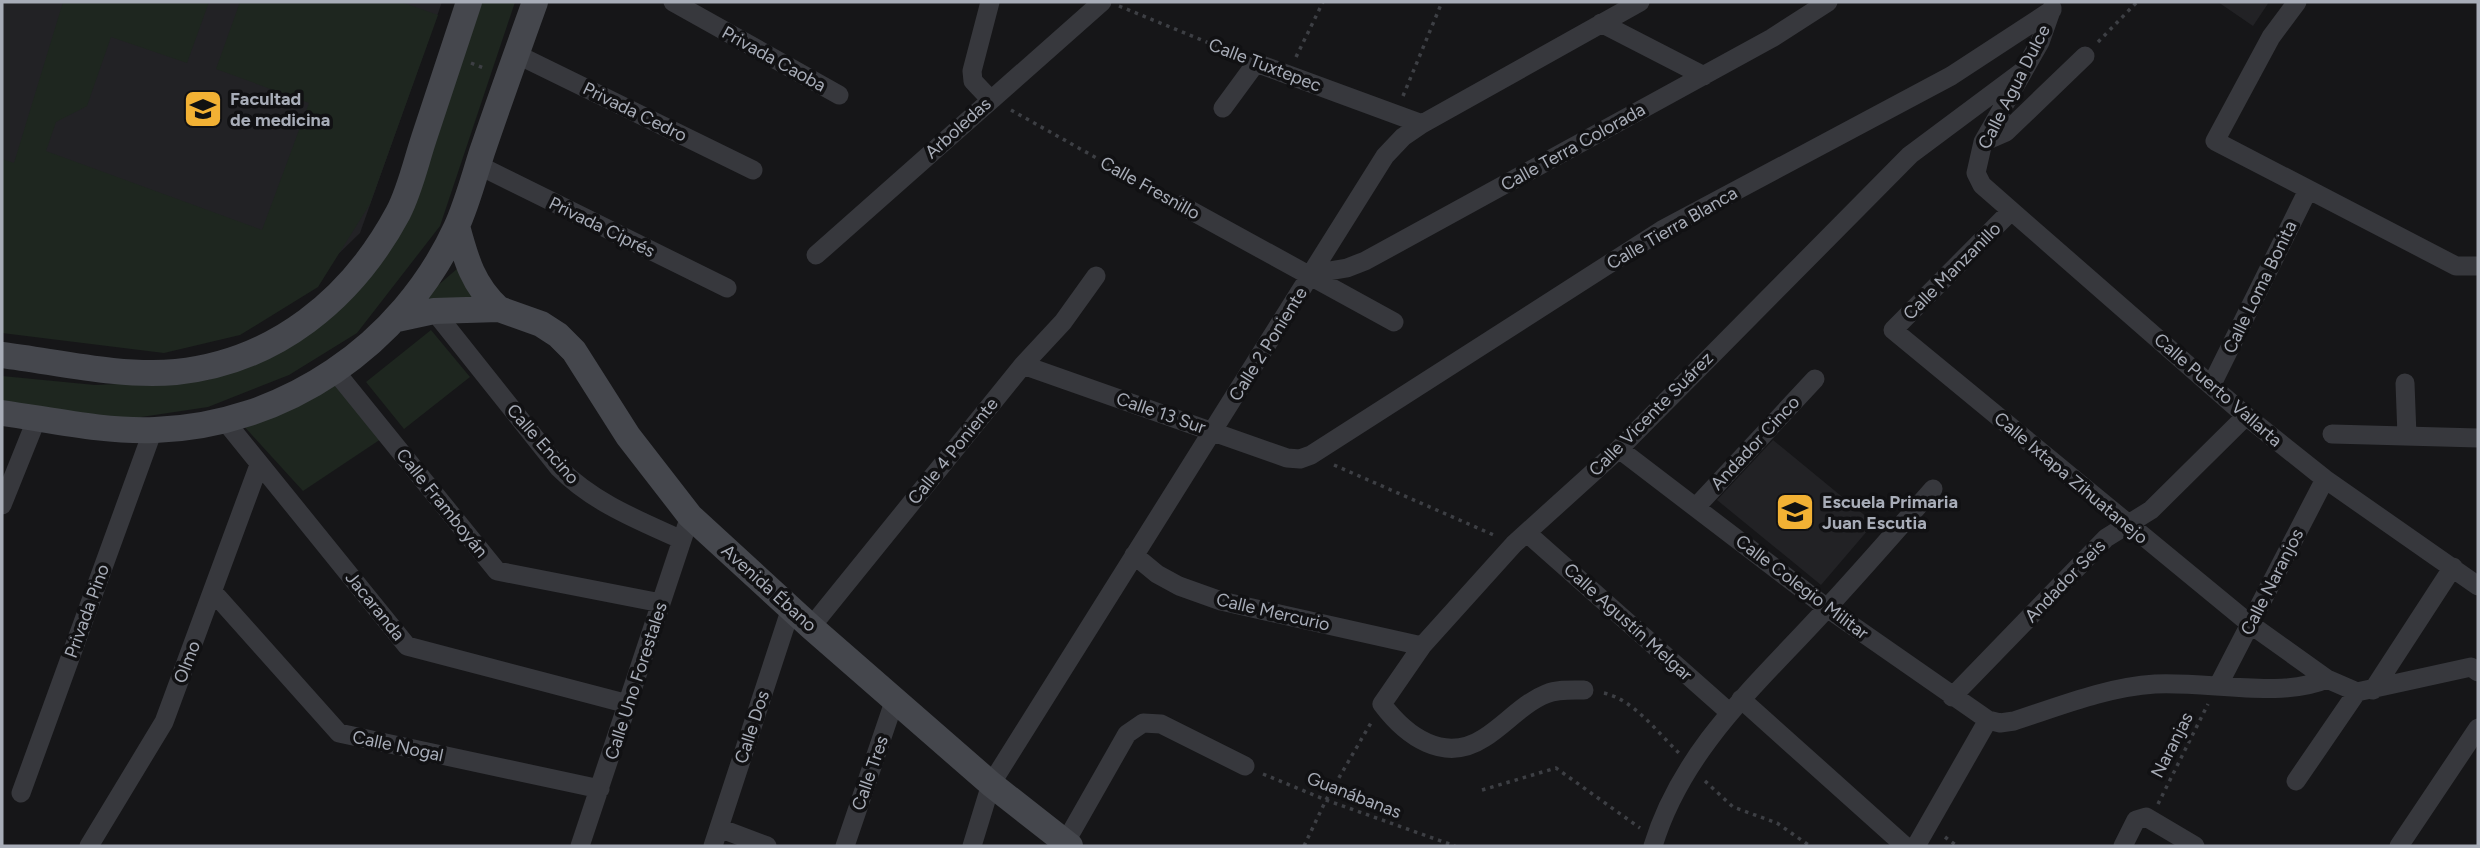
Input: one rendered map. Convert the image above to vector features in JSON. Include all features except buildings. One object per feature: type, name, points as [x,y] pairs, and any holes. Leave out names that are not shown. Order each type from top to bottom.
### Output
[{"type":"main road","points":[[2,355],[121,371],[174,372],[228,364],[281,340],[326,307],[370,260],[400,210],[469,2]]},
{"type":"main road","points":[[2,413],[109,428],[153,430],[225,421],[298,393],[335,371],[397,318],[421,289],[457,226],[535,2]]},
{"type":"main road","name":"Avenida Ébano","points":[[457,226],[472,277],[483,294],[499,309]]},
{"type":"main road","name":"Avenida Ébano","points":[[397,318],[434,311],[499,309],[541,324],[574,351],[686,528],[791,608],[991,784],[1068,844]]},
{"type":"street","name":"Privada Caoba","points":[[673,2],[839,95]]},
{"type":"street","points":[[990,2],[972,71],[973,81],[990,99]]},
{"type":"street","name":"Arboledas","points":[[816,255],[1102,2]]},
{"type":"street","name":"Calle 2 Poniente","points":[[972,846],[991,784],[1215,431],[1385,156],[1403,137],[1422,124],[1640,2]]},
{"type":"street","name":"Calle Terra Colorada","points":[[1311,274],[1347,268],[1365,261],[1772,38],[1828,2]]},
{"type":"street","points":[[2297,2],[2271,37],[2215,141],[2456,266],[2478,266]]},
{"type":"street","name":"Calle Agua Dulce","points":[[1976,173],[1983,142],[2024,70],[2053,6]]},
{"type":"street","name":"Calle Tierra Blanca","points":[[1306,457],[1662,230],[1951,76],[2053,6]]},
{"type":"street","points":[[1601,23],[1704,76]]},
{"type":"street","points":[[1983,142],[2006,132],[2085,56]]},
{"type":"street","points":[[1223,108],[1256,63]]},
{"type":"street","name":"Calle Tuxtepec","points":[[1256,63],[1422,124]]},
{"type":"street","name":"Privada Cedro","points":[[512,66],[753,170]]},
{"type":"street","name":"Calle Vicente Suárez","points":[[1382,704],[1422,646],[1521,538],[1619,449],[1910,155],[2024,70]]},
{"type":"street","name":"Privada Ciprés","points":[[478,165],[727,288]]},
{"type":"street","name":"Calle Puerto Vallarta","points":[[1976,173],[1982,186],[2246,416],[2325,479],[2478,586]]},
{"type":"street","name":"Calle Loma Bonita","points":[[2212,384],[2308,190]]},
{"type":"street","name":"Calle Fresnillo","points":[[1181,205],[1311,274]]},
{"type":"street","name":"Calle Manzanillo","points":[[1894,330],[2011,212]]},
{"type":"street","points":[[1311,274],[1394,321]]},
{"type":"street","name":"Calle 4 Poniente","points":[[811,627],[1023,365],[1046,342],[1097,276]]},
{"type":"street","name":"Calle Encino","points":[[434,311],[577,486],[598,501],[686,528]]},
{"type":"street","name":"Calle Ixtapa Zihuatanejo","points":[[1894,330],[2250,624],[2327,680],[2365,691]]},
{"type":"street","name":"Calle 13 Sur","points":[[1023,365],[1287,458],[1306,457]]},
{"type":"street","name":"Calle Framboyán","points":[[335,371],[497,571],[661,603]]},
{"type":"street","name":"Andador Cinco","points":[[1696,507],[1815,379]]},
{"type":"street","points":[[2405,383],[2407,436]]},
{"type":"street","name":"Andador Seis","points":[[1952,697],[2106,538],[2151,510],[2246,416]]},
{"type":"street","points":[[2,505],[37,418]]},
{"type":"street","name":"Jacaranda","points":[[225,421],[408,646],[628,704]]},
{"type":"street","name":"Privada Pino","points":[[21,793],[153,430]]},
{"type":"street","points":[[2332,433],[2478,438]]},
{"type":"street","name":"Calle Colegio Militar","points":[[1619,449],[1827,608],[1988,720]]},
{"type":"street","name":"Olmo","points":[[89,846],[164,722],[214,593],[259,465]]},
{"type":"street","name":"Calle Naranjos","points":[[2218,684],[2325,479]]},
{"type":"street","points":[[1654,843],[1690,764],[1735,706],[1933,489]]},
{"type":"street","name":"Calle Uno Forestales","points":[[580,846],[686,528]]},
{"type":"street","name":"Calle Agustín Melgar","points":[[1521,538],[1735,706],[1905,846]]},
{"type":"street","name":"Calle Mercurio","points":[[1134,555],[1179,586],[1221,601],[1422,646]]},
{"type":"street","points":[[2296,781],[2365,691],[2453,567]]},
{"type":"street","name":"Calle Nogal","points":[[214,593],[339,733],[600,789]]},
{"type":"street","name":"Calle Dos","points":[[716,837],[791,608]]},
{"type":"street","points":[[2365,691],[2470,667],[2478,672]]},
{"type":"street","points":[[1916,846],[1988,720],[2000,723],[2014,721],[2128,687],[2218,684],[2293,690],[2327,680]]},
{"type":"street","points":[[1382,704],[1396,723],[1424,744],[1442,749],[1461,747],[1482,740],[1546,694],[1584,690]]},
{"type":"street","name":"Calle Tres","points":[[845,846],[895,699]]},
{"type":"street","points":[[1068,844],[1127,734],[1143,723],[1161,724],[1245,766]]},
{"type":"street","points":[[2399,846],[2478,728]]},
{"type":"street","points":[[2123,846],[2132,826],[2146,818],[2195,846]]},
{"type":"street","points":[[716,837],[767,846]]},
{"type":"path","name":"Calle Tuxtepec","points":[[1109,2],[1256,63]]},
{"type":"path","points":[[1287,75],[1323,2]]},
{"type":"path","points":[[1396,114],[1442,2]]},
{"type":"path","points":[[2085,56],[2137,2]]},
{"type":"path","points":[[452,55],[512,66]]},
{"type":"path","name":"Calle Fresnillo","points":[[990,99],[1181,205]]},
{"type":"path","points":[[1306,457],[1521,538]]},
{"type":"path","name":"Naranjas","points":[[2146,818],[2218,684]]},
{"type":"path","points":[[1304,846],[1326,800],[1382,704]]},
{"type":"path","name":"Guanábanas","points":[[1245,766],[1326,800],[1455,846]]},
{"type":"path","points":[[1482,790],[1556,768],[1654,843]]},
{"type":"shaded area","name":"Facultad de medicina","points":[[2,2],[442,2],[360,233],[293,298],[2,332]]},
{"type":"shaded area","name":"Facultad de medicina","points":[[63,2],[209,2],[187,63],[111,37],[87,106],[56,122],[46,151],[262,230],[309,103],[216,69],[240,2],[401,2],[438,15],[370,204],[318,287],[240,335],[164,353],[2,333],[2,159],[14,163]]},
{"type":"shaded area","points":[[476,2],[515,2],[440,226],[357,333],[289,375],[208,407],[128,419],[2,403],[2,376],[95,385],[208,380],[291,345],[406,213]]},
{"type":"shaded area","points":[[2218,2],[2269,2],[2253,26]]},
{"type":"shaded area","points":[[458,268],[478,302],[413,307]]},
{"type":"shaded area","points":[[431,330],[470,377],[404,429],[366,382]]},
{"type":"shaded area","points":[[340,381],[381,439],[303,491],[242,424]]},
{"type":"shaded area","name":"Escuela Primaria Juan Escutia","points":[[1773,440],[1874,523],[1821,585],[1717,500]]},
{"type":"place","name":"Facultad de medicina","points":[[203,109]]},
{"type":"place","name":"Escuela Primaria Juan Escutia","points":[[1795,512]]}]
